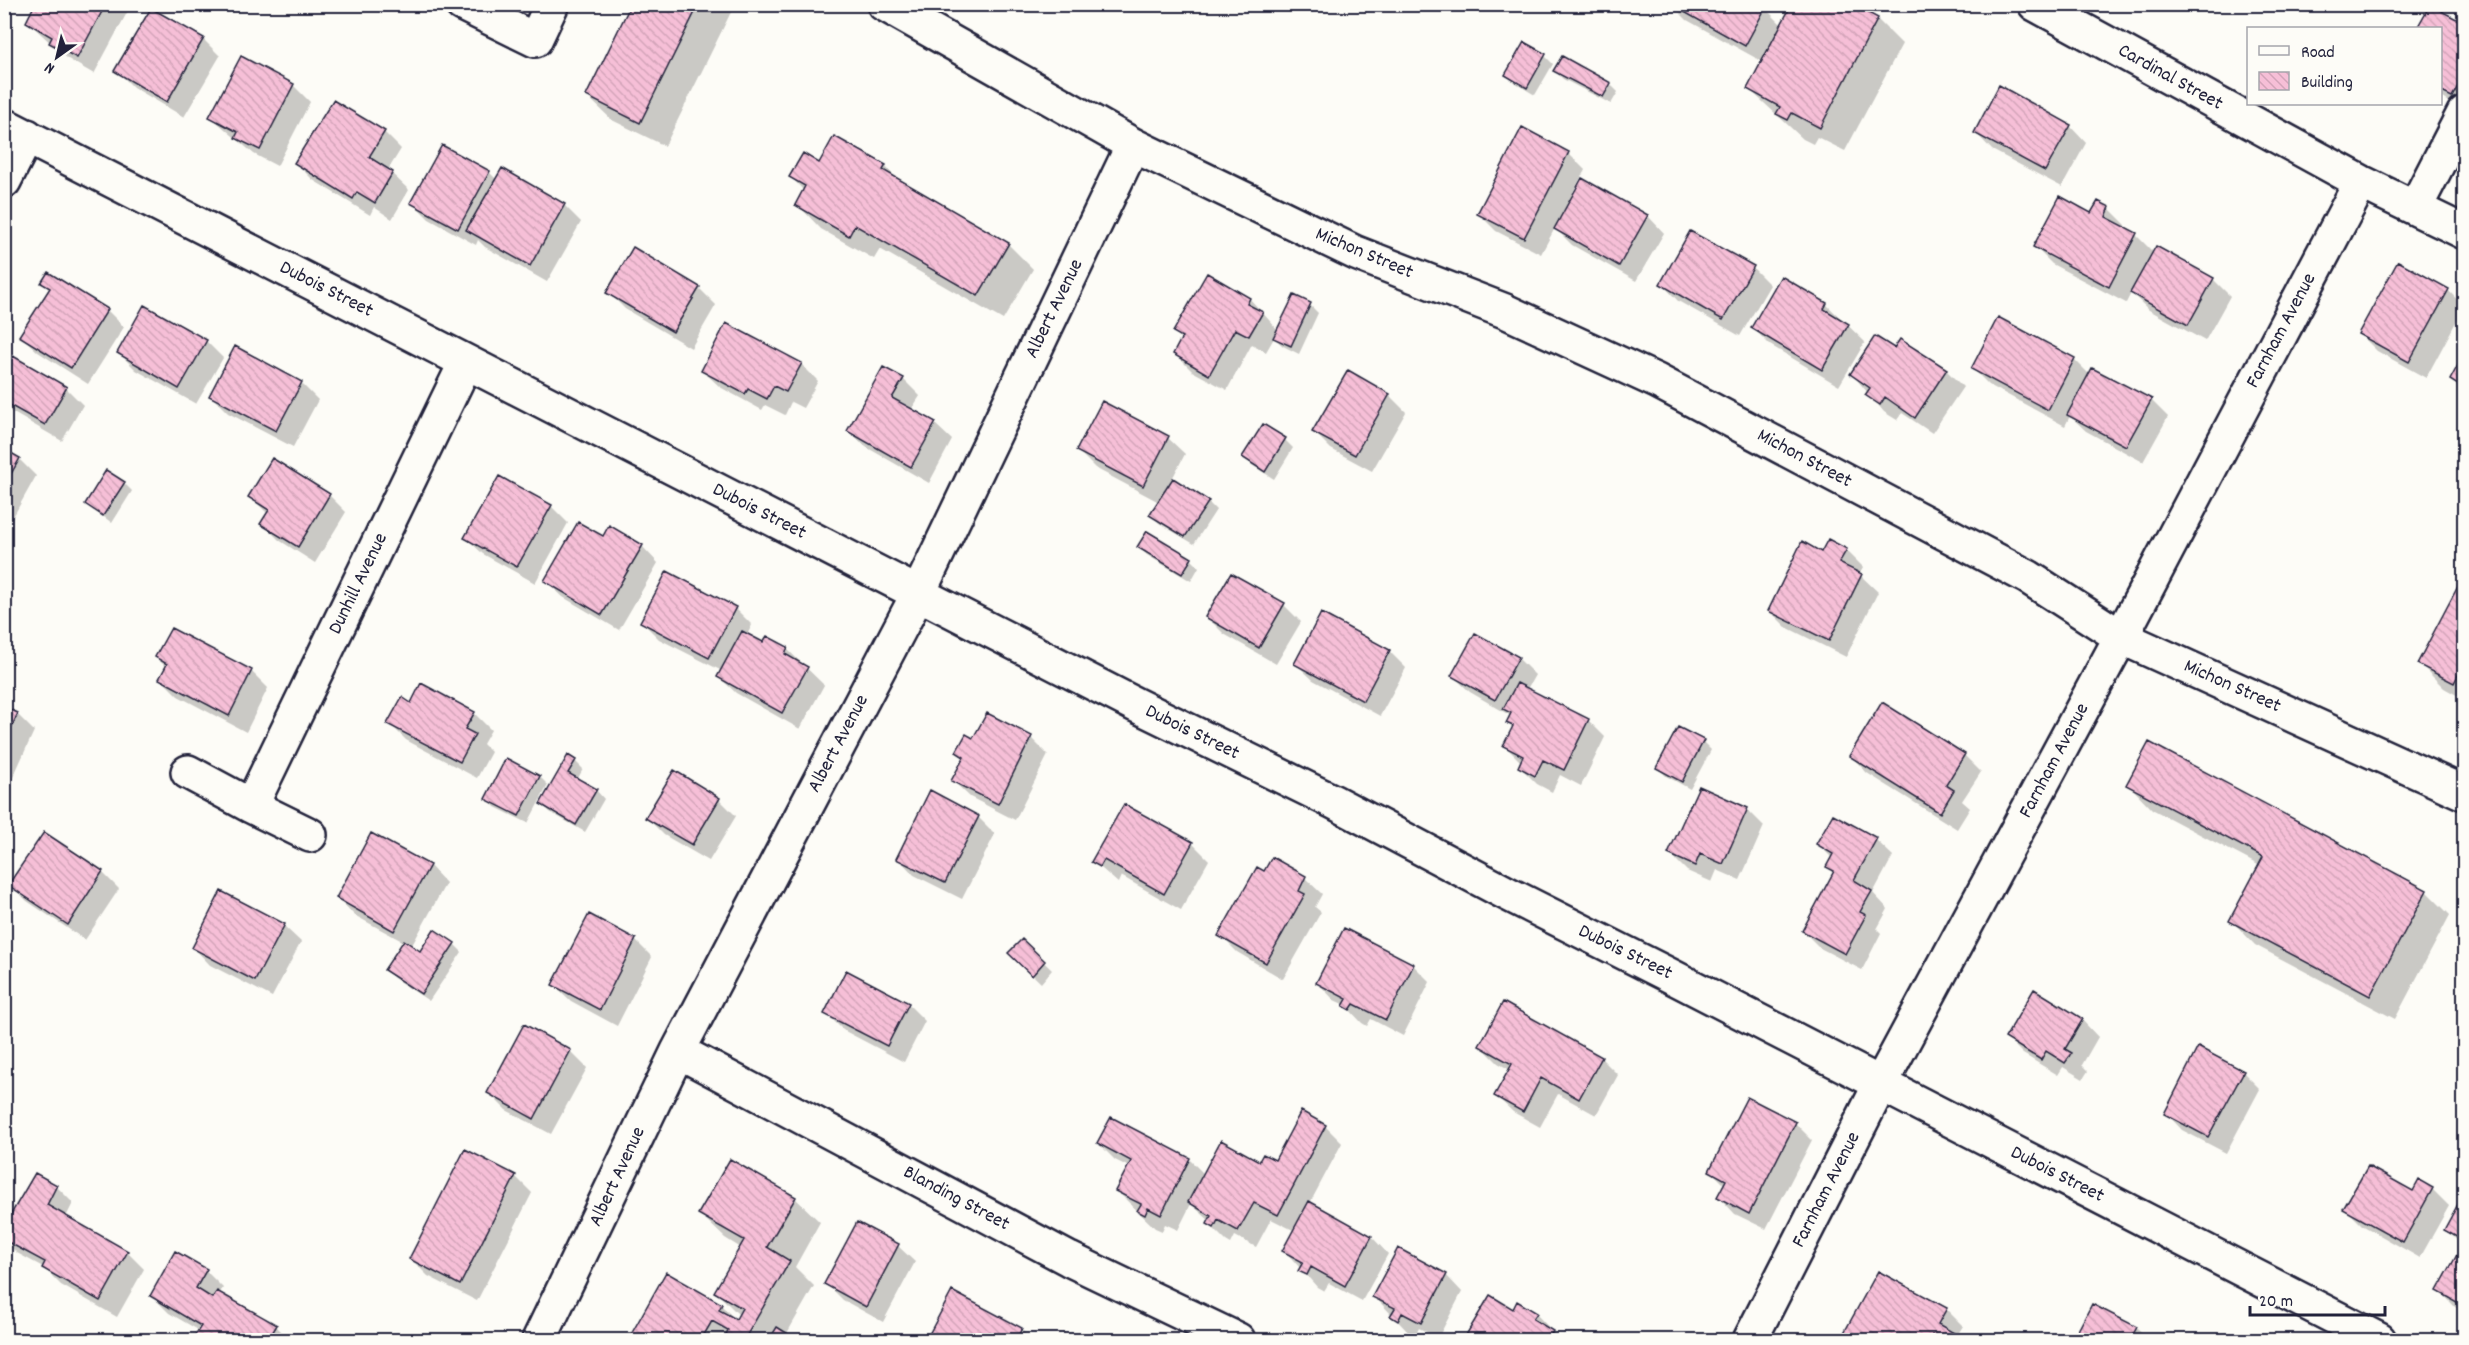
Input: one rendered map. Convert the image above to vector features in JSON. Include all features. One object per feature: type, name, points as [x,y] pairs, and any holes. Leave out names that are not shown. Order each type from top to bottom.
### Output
[{"type":"street","points":[[462,4],[535,40],[552,4]]},
{"type":"street","name":"Michon Street","points":[[884,4],[1133,145],[1356,253],[1505,311],[1657,381],[2028,577],[2121,637],[2464,793]]},
{"type":"street","name":"Cardinal Street","points":[[2035,4],[2361,182],[2464,232]]},
{"type":"street","points":[[2415,208],[2464,113]]},
{"type":"street","points":[[4,181],[16,131]]},
{"type":"street","name":"Dubois Street","points":[[16,131],[1136,705],[1334,802],[1508,894],[1881,1083],[2379,1341]]},
{"type":"street","name":"Albert Avenue","points":[[539,1341],[678,1051],[918,594],[1133,145]]},
{"type":"street","name":"Farnham Avenue","points":[[1750,1341],[1881,1083],[2121,637],[2361,182]]},
{"type":"street","name":"Dunhill Avenue","points":[[251,806],[466,362]]},
{"type":"street","points":[[189,772],[310,835]]},
{"type":"street","name":"Blanding Street","points":[[678,1051],[1069,1259],[1238,1341]]},
{"type":"building","points":[[35,4],[106,4],[77,58],[49,43],[52,37],[26,22]]},
{"type":"building","points":[[631,4],[699,4],[640,123],[586,96]]},
{"type":"building","points":[[1670,4],[1762,4],[1766,7],[1745,46]]},
{"type":"building","points":[[1792,4],[1852,4],[1878,18],[1820,128],[1792,113],[1788,120],[1776,114],[1780,107],[1747,89]]},
{"type":"building","points":[[2430,5],[2464,23],[2464,75],[2452,97],[2442,92],[2442,27],[2418,27]]},
{"type":"building","points":[[151,8],[204,38],[167,102],[114,71]]},
{"type":"building","points":[[1524,42],[1546,54],[1527,88],[1505,75]]},
{"type":"building","points":[[241,56],[294,84],[260,150],[235,138],[238,132],[209,117]]},
{"type":"building","points":[[1562,56],[1611,83],[1603,97],[1553,71]]},
{"type":"building","points":[[1999,85],[2071,125],[2045,171],[1974,133]]},
{"type":"building","points":[[333,100],[385,131],[369,157],[393,172],[375,203],[357,192],[353,199],[294,163]]},
{"type":"building","points":[[1522,127],[1569,152],[1524,238],[1477,214]]},
{"type":"building","points":[[834,136],[886,165],[883,170],[1009,243],[978,296],[855,225],[849,236],[795,205],[805,186],[789,177],[803,153],[819,163]]},
{"type":"building","points":[[442,145],[490,171],[458,229],[410,203]]},
{"type":"building","points":[[502,168],[565,204],[530,266],[466,230]]},
{"type":"building","points":[[1582,178],[1648,215],[1619,266],[1554,229]]},
{"type":"building","points":[[2060,196],[2091,213],[2098,201],[2110,207],[2106,217],[2137,233],[2109,287],[2033,247]]},
{"type":"building","points":[[1690,231],[1754,266],[1723,320],[1660,284]]},
{"type":"building","points":[[2156,246],[2214,278],[2188,325],[2130,293]]},
{"type":"building","points":[[633,247],[700,287],[673,332],[606,293]]},
{"type":"building","points":[[2398,261],[2449,289],[2409,362],[2358,334]]},
{"type":"building","points":[[48,272],[108,309],[71,368],[19,336],[50,288],[41,283]]},
{"type":"building","points":[[1207,273],[1250,298],[1247,304],[1263,312],[1249,336],[1235,329],[1209,375],[1173,354],[1182,337],[1173,332]]},
{"type":"building","points":[[1781,276],[1827,303],[1824,309],[1849,324],[1822,370],[1751,328]]},
{"type":"building","points":[[1294,295],[1311,303],[1291,346],[1273,338]]},
{"type":"building","points":[[144,305],[207,340],[179,389],[117,353]]},
{"type":"building","points":[[1998,317],[2075,358],[2048,410],[1971,369]]},
{"type":"building","points":[[726,323],[802,363],[786,392],[774,386],[767,399],[748,389],[745,394],[701,371]]},
{"type":"building","points":[[1875,336],[1894,348],[1900,339],[1947,369],[1915,418],[1885,397],[1880,405],[1865,395],[1870,388],[1850,374]]},
{"type":"building","points":[[235,346],[302,382],[276,431],[209,396]]},
{"type":"building","points":[[2464,354],[2464,389],[2450,380]]},
{"type":"building","points":[[13,356],[67,387],[45,425],[4,402],[4,371]]},
{"type":"building","points":[[883,367],[904,378],[892,398],[936,422],[911,467],[847,431]]},
{"type":"building","points":[[2092,368],[2152,399],[2126,446],[2067,415]]},
{"type":"building","points":[[1348,370],[1390,394],[1355,455],[1312,432]]},
{"type":"building","points":[[1102,401],[1169,436],[1143,486],[1076,451]]},
{"type":"building","points":[[1263,424],[1286,438],[1265,472],[1242,457]]},
{"type":"building","points":[[4,449],[20,458],[4,486]]},
{"type":"building","points":[[272,458],[330,494],[298,547],[260,524],[269,510],[248,497]]},
{"type":"building","points":[[106,470],[125,482],[103,516],[85,504]]},
{"type":"building","points":[[499,476],[552,505],[517,567],[464,538]]},
{"type":"building","points":[[1173,478],[1209,501],[1185,537],[1149,515]]},
{"type":"building","points":[[578,522],[603,536],[609,525],[643,545],[602,615],[544,581]]},
{"type":"building","points":[[1147,531],[1192,558],[1182,574],[1137,547]]},
{"type":"building","points":[[1828,539],[1847,549],[1839,563],[1862,574],[1829,641],[1768,611],[1802,541],[1821,552]]},
{"type":"building","points":[[667,571],[736,607],[709,658],[640,622]]},
{"type":"building","points":[[1231,573],[1285,603],[1259,648],[1205,617]]},
{"type":"building","points":[[2464,575],[2464,663],[2454,683],[2417,664]]},
{"type":"building","points":[[1321,613],[1390,650],[1363,701],[1294,664]]},
{"type":"building","points":[[171,628],[252,670],[229,716],[159,679],[167,664],[155,657]]},
{"type":"building","points":[[742,631],[763,642],[767,636],[788,647],[785,654],[808,667],[782,713],[717,677]]},
{"type":"building","points":[[1475,633],[1519,657],[1495,700],[1451,676]]},
{"type":"building","points":[[421,683],[475,712],[465,729],[475,734],[460,762],[387,724],[402,697],[411,703]]},
{"type":"building","points":[[1517,683],[1589,719],[1564,770],[1543,760],[1535,776],[1518,767],[1523,756],[1503,746],[1513,726],[1506,723],[1511,713],[1503,709]]},
{"type":"building","points":[[1882,702],[1965,754],[1946,785],[1954,790],[1940,813],[1849,756]]},
{"type":"building","points":[[4,707],[18,713],[4,743]]},
{"type":"building","points":[[987,713],[1032,736],[998,804],[951,781],[964,757],[956,752],[966,734],[973,738]]},
{"type":"building","points":[[1678,727],[1704,740],[1682,782],[1656,768]]},
{"type":"building","points":[[2149,742],[2427,890],[2370,996],[2229,921],[2263,857],[2126,785]]},
{"type":"building","points":[[568,755],[576,760],[568,773],[597,789],[576,825],[540,804]]},
{"type":"building","points":[[506,758],[540,776],[519,816],[485,799]]},
{"type":"building","points":[[674,770],[720,798],[692,845],[645,818]]},
{"type":"building","points":[[1699,786],[1748,808],[1723,864],[1700,854],[1695,866],[1668,854]]},
{"type":"building","points":[[930,790],[979,816],[945,883],[896,859]]},
{"type":"building","points":[[1124,804],[1193,842],[1164,894],[1104,860],[1100,867],[1091,862]]},
{"type":"building","points":[[1833,814],[1877,838],[1854,880],[1872,891],[1860,912],[1866,915],[1845,954],[1802,931],[1834,871],[1826,867],[1833,854],[1816,844]]},
{"type":"building","points":[[44,832],[103,871],[68,925],[8,885]]},
{"type":"building","points":[[371,833],[430,865],[394,931],[336,898]]},
{"type":"building","points":[[1272,857],[1306,876],[1299,891],[1305,894],[1266,963],[1218,936],[1257,867],[1264,871]]},
{"type":"building","points":[[221,891],[285,924],[255,981],[192,948]]},
{"type":"building","points":[[589,914],[636,939],[600,1010],[552,985]]},
{"type":"building","points":[[1344,928],[1414,964],[1386,1020],[1354,1004],[1350,1010],[1343,1006],[1347,999],[1316,983]]},
{"type":"building","points":[[434,929],[455,943],[421,994],[384,970],[404,940],[420,951]]},
{"type":"building","points":[[1022,939],[1045,961],[1032,976],[1008,953]]},
{"type":"building","points":[[846,970],[909,1003],[887,1046],[824,1014]]},
{"type":"building","points":[[2034,989],[2083,1019],[2065,1049],[2072,1053],[2065,1063],[2046,1051],[2041,1060],[2005,1038]]},
{"type":"building","points":[[1503,1002],[1602,1057],[1579,1099],[1541,1078],[1523,1112],[1494,1096],[1512,1064],[1479,1046]]},
{"type":"building","points":[[524,1024],[571,1050],[534,1119],[487,1093]]},
{"type":"building","points":[[2198,1047],[2244,1071],[2208,1137],[2164,1114]]},
{"type":"building","points":[[1747,1097],[1796,1122],[1749,1214],[1717,1197],[1726,1180],[1709,1171]]},
{"type":"building","points":[[1301,1111],[1326,1125],[1278,1215],[1254,1203],[1238,1231],[1218,1220],[1214,1228],[1207,1224],[1211,1216],[1188,1202],[1221,1140],[1259,1161],[1263,1154],[1275,1160]]},
{"type":"building","points":[[1111,1117],[1190,1158],[1161,1215],[1148,1208],[1145,1215],[1137,1211],[1141,1204],[1115,1191],[1131,1161],[1097,1143]]},
{"type":"building","points":[[465,1149],[516,1175],[460,1285],[409,1259]]},
{"type":"building","points":[[730,1159],[796,1197],[767,1247],[790,1261],[744,1340],[724,1339],[728,1330],[712,1321],[701,1340],[628,1340],[666,1272],[722,1304],[719,1310],[736,1319],[742,1308],[714,1292],[744,1240],[698,1214]]},
{"type":"building","points":[[2368,1166],[2413,1191],[2419,1180],[2433,1188],[2403,1242],[2343,1209]]},
{"type":"building","points":[[35,1173],[57,1185],[47,1205],[128,1251],[100,1301],[42,1268],[45,1262],[4,1240],[4,1226]]},
{"type":"building","points":[[2464,1193],[2464,1241],[2444,1230]]},
{"type":"building","points":[[1309,1201],[1372,1236],[1345,1286],[1311,1267],[1307,1275],[1298,1271],[1303,1262],[1282,1251]]},
{"type":"building","points":[[857,1222],[899,1244],[866,1307],[824,1284]]},
{"type":"building","points":[[2464,1242],[2464,1306],[2437,1291]]},
{"type":"building","points":[[1398,1248],[1447,1274],[1421,1323],[1402,1313],[1398,1321],[1390,1316],[1395,1308],[1372,1297]]},
{"type":"building","points":[[175,1251],[207,1269],[196,1288],[212,1298],[217,1291],[277,1325],[268,1340],[192,1340],[201,1326],[150,1296]]},
{"type":"building","points":[[1878,1271],[1947,1308],[1938,1324],[1954,1333],[1951,1340],[1943,1340],[1932,1335],[1929,1340],[1840,1340]]},
{"type":"building","points":[[952,1291],[1022,1328],[1016,1340],[926,1340]]},
{"type":"building","points":[[1490,1295],[1513,1309],[1517,1301],[1537,1313],[1533,1319],[1553,1331],[1548,1340],[1463,1340]]},
{"type":"building","points":[[2092,1304],[2137,1327],[2130,1340],[2073,1340]]},
{"type":"building","points":[[777,1327],[798,1340],[769,1340]]}]
